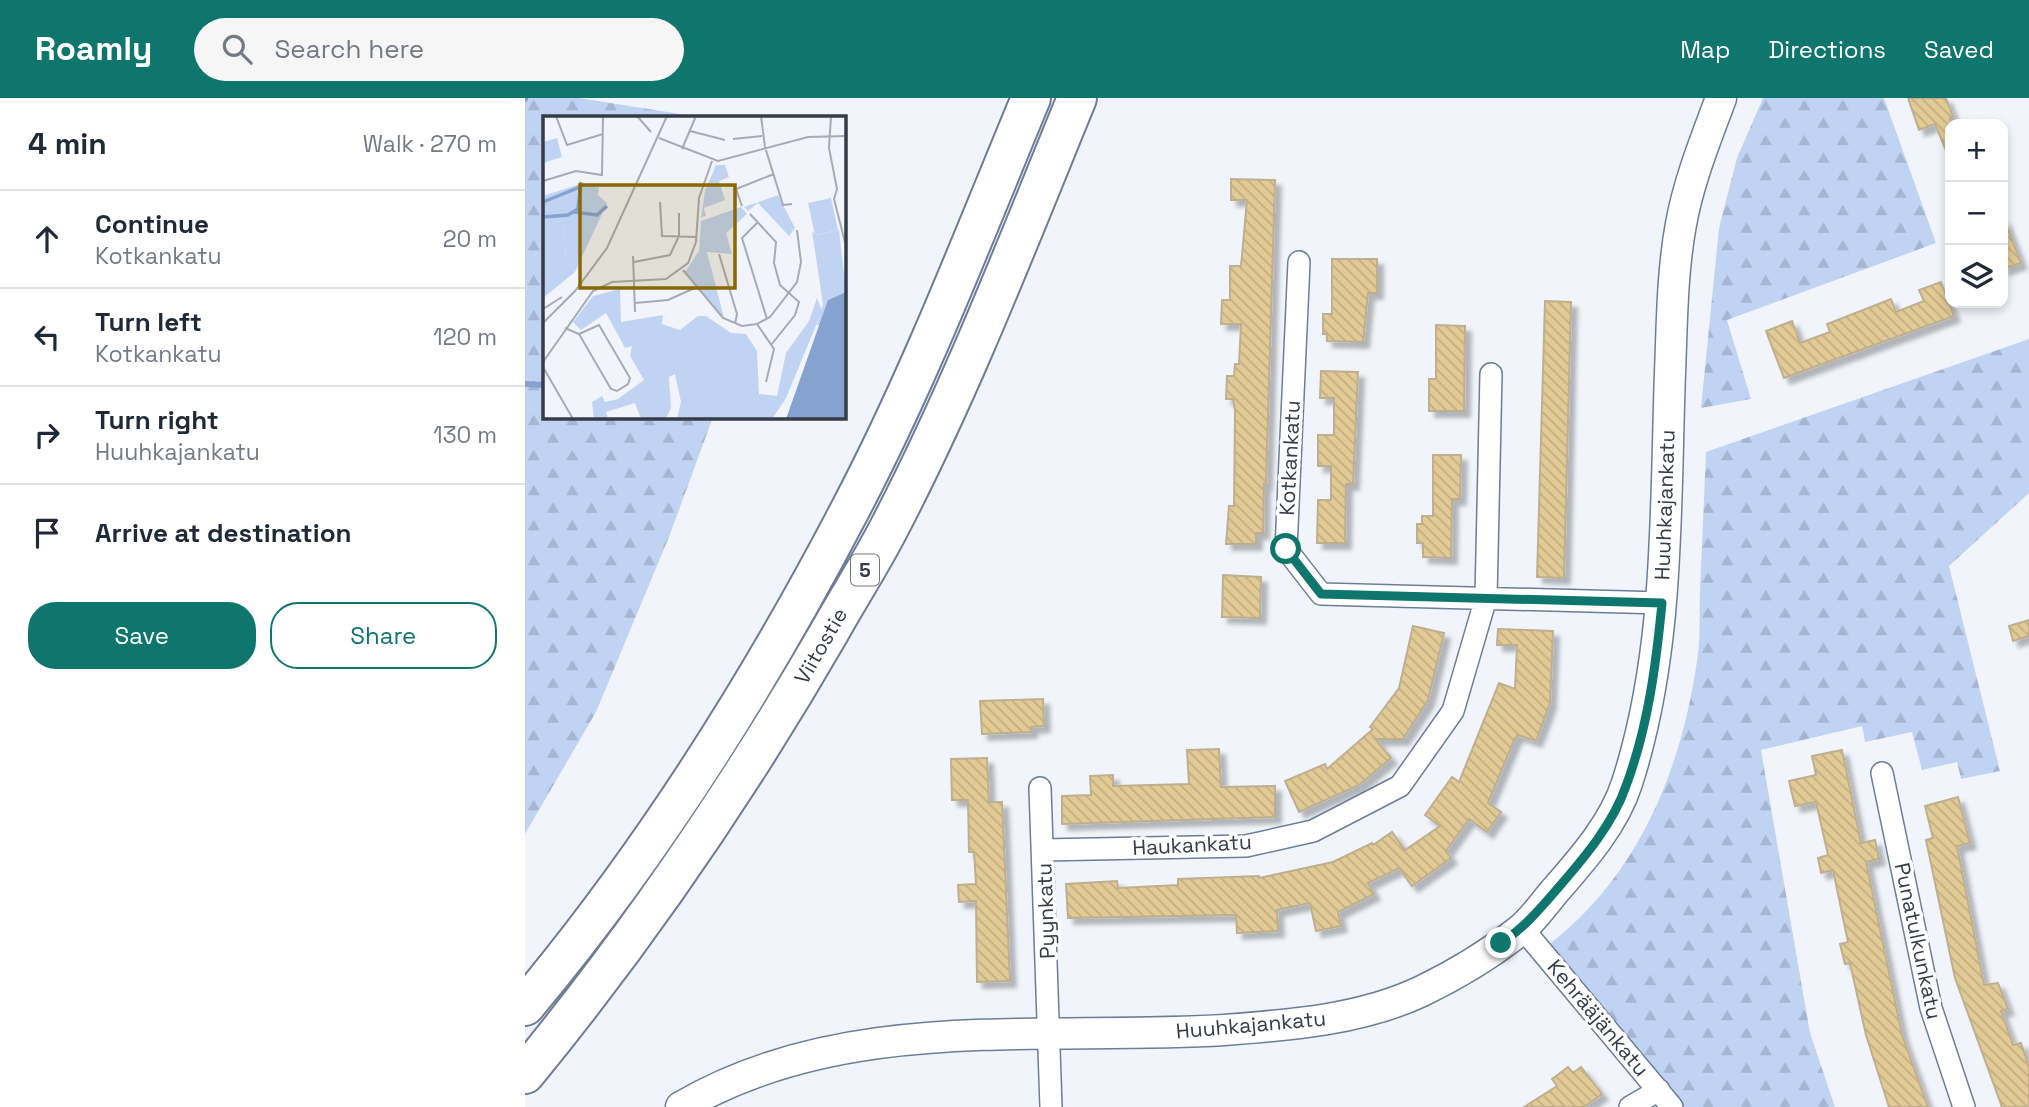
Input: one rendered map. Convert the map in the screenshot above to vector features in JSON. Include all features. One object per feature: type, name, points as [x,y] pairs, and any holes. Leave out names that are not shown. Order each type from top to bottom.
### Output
[{"type":"highway","name":"Viitostie","points":[[525,1006],[640,858],[749,691],[833,540],[943,310],[1031,98]]},
{"type":"highway","name":"Viitostie","points":[[525,1074],[653,910],[718,813],[784,710],[889,528],[981,330],[1077,98]]},
{"type":"street","name":"Huuhkajankatu","points":[[681,1107],[769,1067],[838,1049],[925,1039],[1179,1033],[1267,1027],[1357,1013],[1420,992],[1523,929],[1579,864],[1605,828],[1626,788],[1648,709],[1662,603],[1674,281],[1681,222],[1695,166],[1721,98]]},
{"type":"street","name":"Kotkankatu","points":[[1299,262],[1286,549],[1321,594],[1662,603]]},
{"type":"street","name":"Haukankatu","points":[[1043,850],[1246,846],[1313,831],[1401,786],[1453,711],[1486,598],[1491,374]]},
{"type":"street","name":"Punatulkunkatu","points":[[1882,773],[1931,1008],[1964,1107]]},
{"type":"street","name":"Pyynkatu","points":[[1040,788],[1051,1107]]},
{"type":"street","name":"Kehrääjänkatu","points":[[1523,929],[1672,1107]]},
{"type":"street","points":[[1630,1107],[1658,1090]]},
{"type":"green space","points":[[525,98],[579,98],[693,116],[543,116],[543,418],[713,418],[669,537],[596,712],[525,834]]},
{"type":"green space","points":[[1763,98],[1884,98],[1936,243],[1727,320],[1751,399],[1701,408],[1719,228],[1737,158]]},
{"type":"green space","points":[[2029,339],[2029,493],[1949,566],[2000,771],[1961,779],[1957,762],[1922,770],[1912,732],[1865,742],[1862,726],[1761,750],[1810,1033],[1835,1107],[1681,1107],[1547,946],[1579,918],[1607,888],[1630,855],[1667,781],[1680,742],[1698,652],[1706,452]]},
{"type":"building","points":[[1908,98],[1946,98],[1953,117],[1945,119],[1945,148],[1935,124],[1919,130]]},
{"type":"building","points":[[1231,179],[1275,180],[1266,484],[1263,533],[1256,533],[1256,544],[1226,544],[1229,506],[1234,506],[1235,411],[1233,399],[1226,399],[1227,376],[1234,376],[1235,364],[1239,364],[1241,324],[1221,324],[1222,300],[1230,300],[1230,266],[1241,266],[1247,200],[1231,200]]},
{"type":"building","points":[[2008,229],[2021,263],[2008,267]]},
{"type":"building","points":[[1332,259],[1377,259],[1377,293],[1368,293],[1363,342],[1327,341],[1327,334],[1323,334],[1323,314],[1332,314]]},
{"type":"building","points":[[1941,282],[1945,292],[1945,308],[1951,308],[1954,316],[1784,378],[1766,331],[1792,321],[1800,343],[1830,332],[1827,324],[1891,299],[1896,312],[1924,301],[1919,290]]},
{"type":"building","points":[[1545,301],[1571,302],[1564,578],[1537,577]]},
{"type":"building","points":[[1436,325],[1465,326],[1464,411],[1429,411],[1429,379],[1436,379]]},
{"type":"building","points":[[1321,371],[1358,372],[1353,484],[1346,484],[1345,543],[1317,543],[1318,500],[1331,500],[1331,466],[1318,466],[1318,435],[1334,435],[1334,398],[1320,398]]},
{"type":"building","points":[[1433,455],[1461,455],[1460,499],[1452,499],[1451,558],[1423,557],[1423,543],[1417,543],[1417,524],[1422,524],[1422,516],[1433,516]]},
{"type":"building","points":[[1223,575],[1261,577],[1260,618],[1222,617]]},
{"type":"building","points":[[2029,620],[2029,636],[2013,641],[2009,626]]},
{"type":"building","points":[[1413,626],[1444,633],[1428,700],[1403,739],[1375,739],[1391,758],[1359,785],[1299,812],[1285,781],[1325,764],[1327,769],[1373,729],[1370,727],[1399,688]]},
{"type":"building","points":[[1498,629],[1553,631],[1550,703],[1536,741],[1518,735],[1514,740],[1488,803],[1501,812],[1487,832],[1469,819],[1446,851],[1451,858],[1412,886],[1399,868],[1368,883],[1374,894],[1338,912],[1341,926],[1316,931],[1310,903],[1277,910],[1278,931],[1237,933],[1236,915],[1068,918],[1066,884],[1117,881],[1118,888],[1178,885],[1178,879],[1259,878],[1333,862],[1372,843],[1373,845],[1392,832],[1405,850],[1440,826],[1425,815],[1452,777],[1459,782],[1499,683],[1515,689],[1517,645],[1497,645]]},
{"type":"building","points":[[1043,699],[1044,726],[1031,727],[1031,732],[982,734],[980,701]]},
{"type":"building","points":[[1219,749],[1221,787],[1275,786],[1275,817],[1062,824],[1062,796],[1091,795],[1090,776],[1113,775],[1113,786],[1189,784],[1187,750]]},
{"type":"building","points":[[1842,750],[1861,843],[1875,840],[1879,859],[1866,862],[1902,1035],[1928,1107],[1889,1107],[1866,1035],[1850,963],[1845,964],[1840,944],[1848,942],[1833,870],[1821,873],[1818,858],[1828,855],[1816,802],[1795,806],[1789,781],[1816,775],[1812,756]]},
{"type":"building","points":[[987,758],[989,802],[1002,802],[1010,981],[977,982],[976,901],[959,902],[958,885],[976,884],[974,852],[969,852],[968,800],[952,800],[951,759]]},
{"type":"building","points":[[1958,797],[1970,843],[1957,846],[1984,985],[1998,983],[2008,1009],[2001,1011],[2013,1045],[2021,1043],[2029,1067],[2029,1107],[2002,1107],[1955,978],[1926,840],[1933,838],[1925,806]]},
{"type":"building","points":[[1568,1067],[1573,1073],[1581,1067],[1602,1094],[1584,1107],[1524,1107],[1557,1086],[1552,1079]]},
{"type":"waterway","points":[[525,384],[543,385]]},
{"type":"route","points":[[1286,549],[1321,594],[1662,603],[1648,709],[1626,788],[1605,828],[1579,864],[1523,929],[1501,943]]}]
